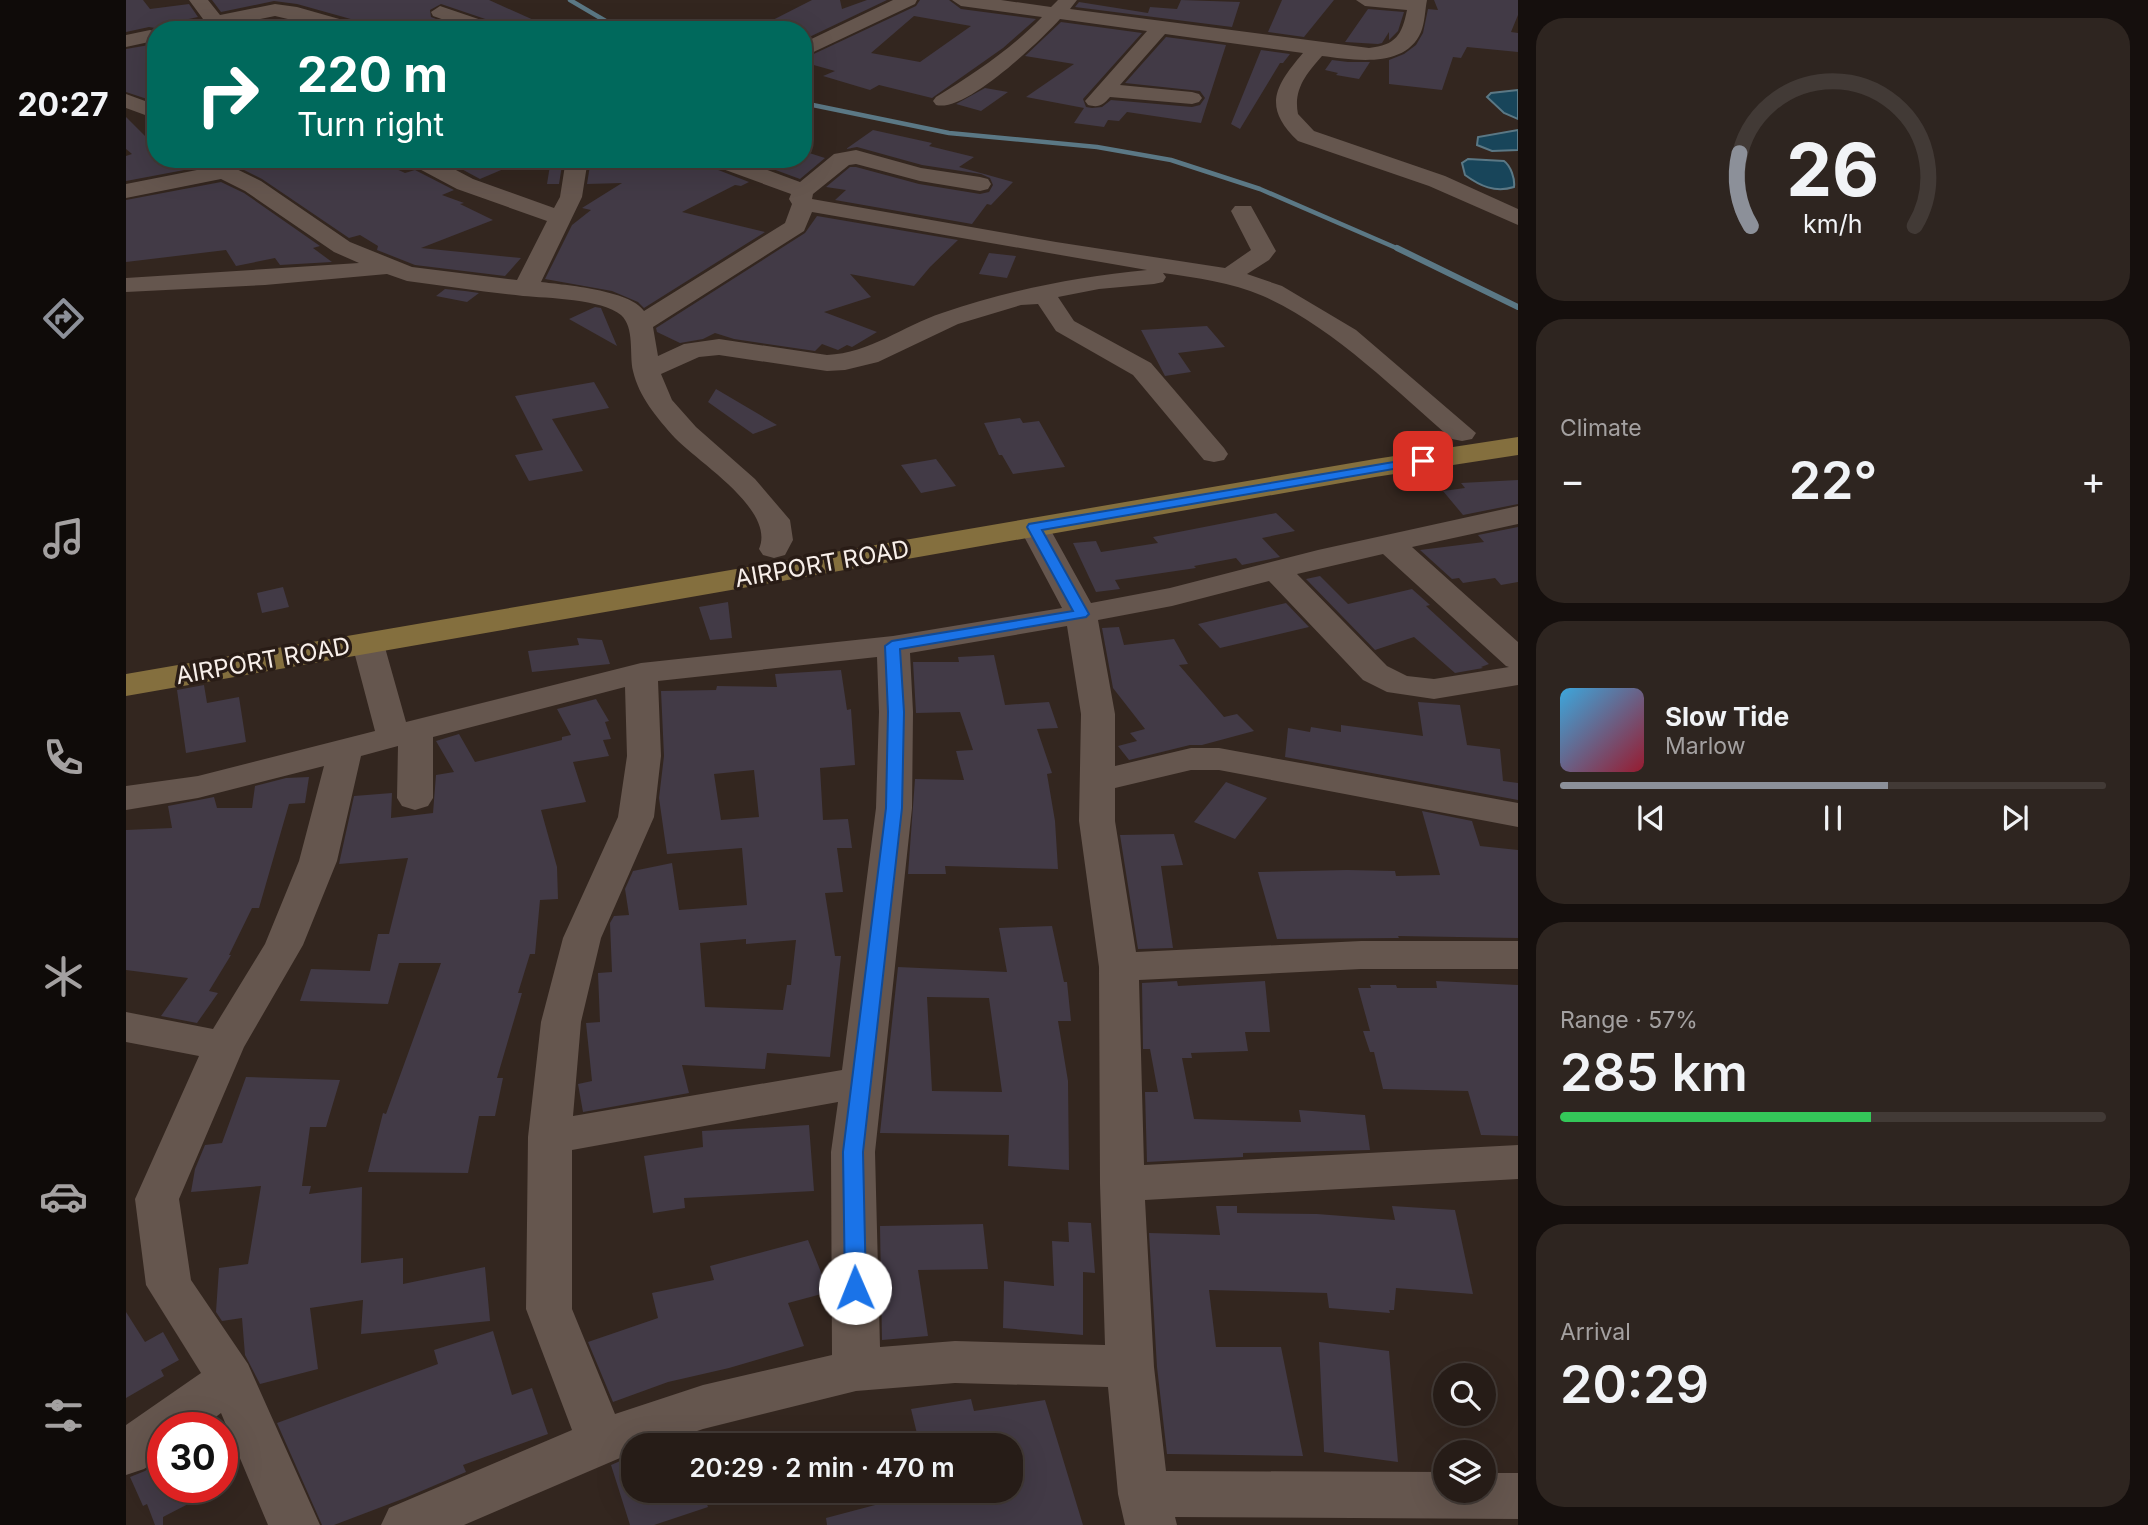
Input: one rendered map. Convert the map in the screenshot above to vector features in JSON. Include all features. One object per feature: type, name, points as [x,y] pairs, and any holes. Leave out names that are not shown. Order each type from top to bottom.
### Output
[{"type":"main road","name":"AIRPORT ROAD","points":[[126,685],[1034,527],[1305,470],[1462,433],[1518,425]]},
{"type":"main road","name":"AIRPORT ROAD","points":[[126,660],[774,549],[1305,470],[1518,446]]},
{"type":"street","points":[[198,0],[214,21]]},
{"type":"street","points":[[220,21],[321,0]]},
{"type":"street","points":[[812,47],[908,0]]},
{"type":"street","points":[[961,0],[1061,7],[1160,28],[1317,49],[1366,54],[1398,48],[1411,34],[1417,3],[1365,0]]},
{"type":"street","points":[[943,101],[1026,46],[1061,7]]},
{"type":"street","points":[[275,10],[326,21]]},
{"type":"street","points":[[440,12],[466,21]]},
{"type":"street","points":[[1160,28],[1100,95],[1192,98]]},
{"type":"street","points":[[126,41],[147,37]]},
{"type":"street","points":[[1317,49],[1285,93],[1290,124],[1306,136],[1437,181],[1518,218]]},
{"type":"street","points":[[126,99],[147,93]]},
{"type":"street","points":[[126,99],[147,109]]},
{"type":"street","points":[[639,324],[687,297],[796,226],[803,197],[842,159],[856,157],[920,174],[980,184]]},
{"type":"street","points":[[213,168],[253,186],[342,247],[407,274],[569,293],[613,302],[632,310],[642,331],[646,371],[659,402],[687,433],[745,485],[775,520],[778,540],[774,549]]},
{"type":"street","points":[[435,168],[465,184],[561,218]]},
{"type":"street","points":[[525,289],[571,197],[576,168]]},
{"type":"street","points":[[737,168],[803,197],[1056,249],[1195,269],[1230,276],[1273,291],[1347,335],[1462,433]]},
{"type":"street","points":[[126,191],[222,173]]},
{"type":"street","points":[[1230,276],[1242,264],[1265,251],[1243,211]]},
{"type":"street","points":[[126,285],[265,278],[390,267]]},
{"type":"street","points":[[646,371],[693,350],[719,347],[827,363],[845,362],[869,356],[949,319],[1019,298],[1034,298],[1048,291],[1163,276],[1195,269]]},
{"type":"street","points":[[1048,291],[1048,305],[1065,326],[1142,369],[1214,454]]},
{"type":"street","points":[[126,798],[198,788],[641,673],[892,646],[1081,614],[1172,597],[1276,570],[1518,515]]},
{"type":"street","points":[[1034,527],[1081,614],[1098,714],[1097,821],[1119,967],[1122,1184],[1130,1367],[1147,1510],[1518,1496]]},
{"type":"street","points":[[1391,545],[1518,659]]},
{"type":"street","points":[[1276,570],[1375,673],[1399,685],[1434,689],[1518,675]]},
{"type":"street","points":[[368,644],[404,733],[415,798]]},
{"type":"street","points":[[856,1370],[853,1152],[894,808],[896,712],[892,646]]},
{"type":"street","points":[[601,1441],[549,1309],[550,1138],[561,1022],[582,938],[636,817],[644,756],[641,673]]},
{"type":"street","points":[[294,1525],[231,1378],[169,1285],[157,1199],[224,1046],[284,945],[318,861],[345,751]]},
{"type":"street","points":[[1097,781],[1191,759],[1219,759],[1518,815]]},
{"type":"street","points":[[1119,967],[1361,955],[1518,955]]},
{"type":"street","points":[[126,1027],[224,1046]]},
{"type":"street","points":[[550,1138],[862,1082]]},
{"type":"street","points":[[1122,1184],[1518,1162]]},
{"type":"street","points":[[407,1525],[601,1441],[702,1407],[856,1370],[955,1362],[1130,1367]]},
{"type":"street","points":[[126,1452],[231,1378]]},
{"type":"water","points":[[1518,90],[1518,119],[1504,113],[1487,97],[1491,93]]},
{"type":"water","points":[[1518,130],[1518,150],[1492,151],[1477,145],[1478,137]]},
{"type":"water","points":[[1468,159],[1504,161],[1512,173],[1514,187],[1494,189],[1471,179],[1465,175],[1462,163]]},
{"type":"building","points":[[126,0],[143,0],[150,9],[189,4],[198,17],[179,21],[147,21],[147,27],[126,32]]},
{"type":"building","points":[[212,0],[489,0],[536,21],[491,21],[441,4],[430,10],[431,17],[441,21],[358,21],[297,4],[274,1],[221,12]]},
{"type":"building","points":[[812,0],[840,0],[842,9],[867,0],[887,0],[812,36],[812,21],[771,21]]},
{"type":"building","points":[[920,0],[949,0],[961,9],[1036,19],[1003,48],[932,98],[879,85],[870,90],[823,76],[835,71],[812,65],[812,55],[916,6]],"holes":[[[914,16],[971,26],[920,62],[871,53]]]},
{"type":"building","points":[[1181,0],[1240,2],[1232,27],[1075,7],[1079,2],[1148,13],[1150,7],[1177,9]]},
{"type":"building","points":[[1282,0],[1334,0],[1304,37],[1268,32]]},
{"type":"building","points":[[1434,0],[1518,0],[1518,15],[1511,32],[1518,33],[1518,52],[1467,47],[1461,58],[1453,57],[1442,90],[1389,84],[1389,60],[1416,45],[1423,33],[1428,9],[1438,10]]},
{"type":"building","points":[[1368,9],[1404,12],[1398,31],[1389,40],[1389,32],[1382,43],[1378,44],[1345,42]]},
{"type":"building","points":[[1061,22],[1142,33],[1083,99],[1086,107],[1092,108],[1102,107],[1111,100],[1192,107],[1200,105],[1205,98],[1200,91],[1125,83],[1166,37],[1226,45],[1201,123],[1127,112],[1119,121],[1108,120],[1104,127],[1074,123],[1084,108],[1026,97],[1074,64],[1025,56]]},
{"type":"building","points":[[147,45],[147,99],[126,92],[126,49]]},
{"type":"building","points":[[1261,50],[1290,54],[1280,63],[1240,129],[1231,124]]},
{"type":"building","points":[[1332,60],[1370,62],[1359,79],[1325,70]]},
{"type":"building","points":[[985,88],[1008,92],[981,111],[956,104]]},
{"type":"building","points":[[126,117],[147,138],[147,168],[195,168],[126,181],[126,156],[132,154],[126,149]]},
{"type":"building","points":[[873,130],[932,143],[929,146],[974,157],[959,167],[1013,182],[991,205],[987,204],[972,224],[835,200],[846,190],[826,187],[850,167],[919,184],[980,194],[989,192],[993,185],[990,178],[981,174],[922,165],[857,147],[846,149]]},
{"type":"building","points":[[812,154],[825,158],[800,179],[770,168],[812,168]]},
{"type":"building","points":[[240,168],[394,168],[405,173],[415,170],[454,190],[442,195],[464,203],[460,204],[493,220],[421,248],[521,258],[505,276],[415,265],[377,250],[378,246],[360,235],[349,238],[262,179]]},
{"type":"building","points":[[460,168],[506,168],[480,179]]},
{"type":"building","points":[[550,168],[562,168],[559,184],[547,184]]},
{"type":"building","points":[[590,168],[713,168],[749,182],[741,186],[735,185],[682,212],[765,232],[644,308],[638,302],[612,291],[545,279],[572,225],[591,210],[582,208],[622,183],[587,184]]},
{"type":"building","points":[[221,182],[244,193],[320,246],[313,248],[332,262],[280,265],[275,258],[236,266],[226,250],[126,262],[126,200]]},
{"type":"building","points":[[817,216],[958,240],[914,286],[850,274],[871,297],[824,312],[877,332],[852,347],[847,345],[838,350],[822,344],[815,351],[734,339],[715,333],[703,339],[680,343],[657,332],[656,328],[805,233]]},
{"type":"building","points":[[989,253],[1016,256],[1007,278],[979,274]]},
{"type":"building","points":[[445,289],[479,293],[467,302],[436,296]]},
{"type":"building","points":[[595,307],[601,308],[617,346],[569,319]]},
{"type":"building","points":[[1207,326],[1225,347],[1178,353],[1191,372],[1165,376],[1141,330]]},
{"type":"building","points":[[594,382],[609,408],[552,419],[583,471],[529,481],[515,455],[543,450],[515,396]]},
{"type":"building","points":[[716,389],[777,425],[753,434],[708,402]]},
{"type":"building","points":[[1020,418],[1023,423],[1039,421],[1065,467],[1013,474],[1002,455],[999,455],[984,423]]},
{"type":"building","points":[[936,459],[956,486],[921,493],[901,465]]},
{"type":"building","points":[[1518,480],[1518,504],[1463,515],[1443,491],[1465,488],[1461,483]]},
{"type":"building","points":[[1276,513],[1295,531],[1262,538],[1280,557],[1242,565],[1236,558],[1194,566],[1196,568],[1115,580],[1120,589],[1096,592],[1073,543],[1096,541],[1101,552],[1158,543],[1153,537]]},
{"type":"building","points":[[1518,527],[1518,582],[1501,585],[1495,578],[1463,583],[1459,578],[1452,579],[1420,550],[1484,542],[1478,535]]},
{"type":"building","points":[[1320,576],[1348,604],[1412,589],[1430,605],[1426,606],[1489,664],[1481,667],[1483,668],[1455,673],[1414,637],[1375,650],[1306,579]]},
{"type":"building","points":[[283,587],[289,607],[262,613],[257,593]]},
{"type":"building","points":[[728,602],[732,638],[710,640],[699,607]]},
{"type":"building","points":[[1286,603],[1309,627],[1220,648],[1198,624]]},
{"type":"building","points":[[1119,627],[1124,645],[1174,639],[1188,664],[1179,665],[1224,717],[1237,714],[1254,731],[1129,760],[1118,746],[1137,741],[1130,733],[1145,729],[1113,688],[1102,628]]},
{"type":"building","points":[[577,638],[602,640],[610,664],[532,672],[528,651],[579,645]]},
{"type":"building","points":[[994,655],[1005,705],[1049,702],[1058,728],[1037,729],[1052,773],[1047,774],[1055,821],[1058,869],[945,866],[946,874],[908,874],[915,779],[964,780],[956,751],[973,750],[960,712],[916,713],[913,662],[959,662],[958,657]]},
{"type":"building","points":[[841,670],[847,710],[851,709],[855,765],[820,768],[823,820],[848,819],[852,848],[837,848],[843,892],[825,893],[835,956],[841,956],[830,1057],[767,1053],[765,1069],[682,1065],[689,1093],[583,1112],[578,1084],[592,1081],[586,1023],[600,1022],[598,973],[612,972],[610,923],[614,916],[629,915],[625,889],[633,871],[672,863],[679,910],[747,905],[742,848],[667,854],[659,798],[664,756],[661,691],[716,690],[717,686],[777,687],[775,674]],"holes":[[[754,770],[759,817],[721,820],[714,774]],[[746,939],[746,944],[796,940],[791,985],[787,985],[783,1010],[705,1007],[700,943]]]},
{"type":"building","points":[[204,685],[207,703],[239,697],[246,742],[186,753],[177,690]]},
{"type":"building","points":[[596,699],[609,721],[605,722],[611,739],[603,740],[609,756],[573,762],[586,802],[541,810],[557,867],[558,899],[540,900],[535,954],[530,954],[518,993],[522,993],[497,1078],[503,1078],[495,1116],[479,1116],[468,1173],[368,1172],[383,1113],[386,1114],[441,963],[399,963],[388,1004],[300,1001],[311,969],[370,971],[378,934],[389,934],[408,858],[339,864],[354,796],[392,793],[391,818],[433,813],[436,775],[454,772],[436,741],[459,734],[475,762],[562,740],[562,737],[571,735],[557,709]]},
{"type":"building","points":[[1418,702],[1460,705],[1467,745],[1500,749],[1503,781],[1518,783],[1518,800],[1285,757],[1288,728],[1310,732],[1311,727],[1341,732],[1341,725],[1423,736]]},
{"type":"building","points":[[309,777],[305,803],[289,804],[259,908],[252,908],[231,955],[209,991],[218,993],[197,1023],[161,1016],[188,978],[126,970],[126,830],[172,828],[168,806],[214,797],[217,808],[252,808],[255,786],[286,778]]},
{"type":"building","points":[[1226,782],[1267,798],[1235,839],[1194,822]]},
{"type":"building","points":[[1422,811],[1472,821],[1480,846],[1518,850],[1518,938],[1398,936],[1399,938],[1277,939],[1258,872],[1347,870],[1395,871],[1396,876],[1440,875]]},
{"type":"building","points":[[1174,834],[1183,865],[1161,866],[1173,948],[1138,949],[1120,835]]},
{"type":"building","points":[[1052,926],[1064,982],[1067,982],[1071,1021],[1058,1021],[1068,1081],[1069,1170],[1008,1166],[1009,1135],[880,1133],[898,967],[1007,972],[999,928]],"holes":[[[927,997],[989,998],[1002,1092],[932,1091]]]},
{"type":"building","points":[[1177,981],[1178,986],[1265,981],[1270,1032],[1245,1032],[1248,1051],[1191,1053],[1192,1058],[1182,1058],[1194,1119],[1301,1122],[1299,1110],[1365,1115],[1370,1150],[1243,1153],[1243,1157],[1147,1162],[1145,1092],[1158,1092],[1150,1049],[1143,1049],[1142,983]]},
{"type":"building","points":[[1436,981],[1518,985],[1518,1136],[1481,1135],[1468,1091],[1383,1089],[1374,1052],[1370,1052],[1363,1031],[1370,1031],[1358,988],[1396,985],[1397,988],[1437,988]]},
{"type":"building","points":[[246,1077],[340,1080],[326,1127],[310,1127],[302,1186],[311,1186],[309,1194],[362,1187],[361,1263],[403,1258],[403,1284],[485,1267],[490,1321],[361,1334],[363,1300],[310,1308],[318,1369],[260,1384],[245,1355],[242,1318],[222,1321],[216,1312],[219,1268],[248,1264],[261,1186],[191,1192],[195,1169],[205,1145],[222,1143]]},
{"type":"building","points":[[809,1125],[814,1191],[684,1198],[685,1208],[653,1213],[644,1156],[703,1147],[702,1131]]},
{"type":"building","points":[[1216,1206],[1237,1206],[1237,1213],[1317,1214],[1395,1220],[1392,1206],[1455,1210],[1473,1294],[1396,1288],[1394,1310],[1389,1310],[1390,1313],[1329,1308],[1327,1293],[1209,1290],[1216,1347],[1281,1347],[1303,1456],[1167,1454],[1157,1367],[1149,1233],[1220,1235]]},
{"type":"building","points":[[1068,1222],[1091,1223],[1095,1273],[1083,1272],[1083,1335],[1003,1328],[1004,1281],[1054,1286],[1052,1241],[1069,1242]]},
{"type":"building","points":[[983,1224],[988,1269],[918,1270],[928,1336],[882,1340],[880,1226]]},
{"type":"building","points":[[808,1240],[829,1292],[788,1303],[804,1346],[668,1382],[613,1402],[588,1342],[658,1318],[652,1293],[714,1280],[710,1266]]},
{"type":"building","points":[[126,1312],[145,1342],[163,1332],[179,1360],[161,1370],[164,1376],[126,1398]]},
{"type":"building","points":[[493,1331],[512,1395],[532,1388],[548,1434],[463,1465],[466,1472],[405,1498],[334,1525],[322,1525],[277,1423],[438,1364],[434,1350]]},
{"type":"building","points":[[1319,1342],[1389,1351],[1398,1462],[1324,1452]]},
{"type":"building","points":[[971,1399],[974,1411],[1045,1400],[1083,1525],[827,1525],[826,1518],[883,1503],[1023,1503],[1023,1433],[917,1433],[911,1409]]},
{"type":"building","points":[[621,1461],[621,1497],[611,1465]]},
{"type":"building","points":[[147,1470],[147,1503],[190,1503],[163,1517],[163,1525],[155,1525],[147,1504],[143,1506],[130,1477]]},
{"type":"building","points":[[623,1503],[706,1503],[708,1507],[654,1525],[630,1525]]},
{"type":"waterway","points":[[570,0],[606,21]]},
{"type":"waterway","points":[[812,105],[949,133],[1097,147],[1171,160],[1260,189],[1401,250]]},
{"type":"waterway","points":[[1397,248],[1518,307]]},
{"type":"route","points":[[855,1288],[853,1152],[894,808],[896,712],[892,646],[1081,614],[1034,527],[1423,461]]}]
